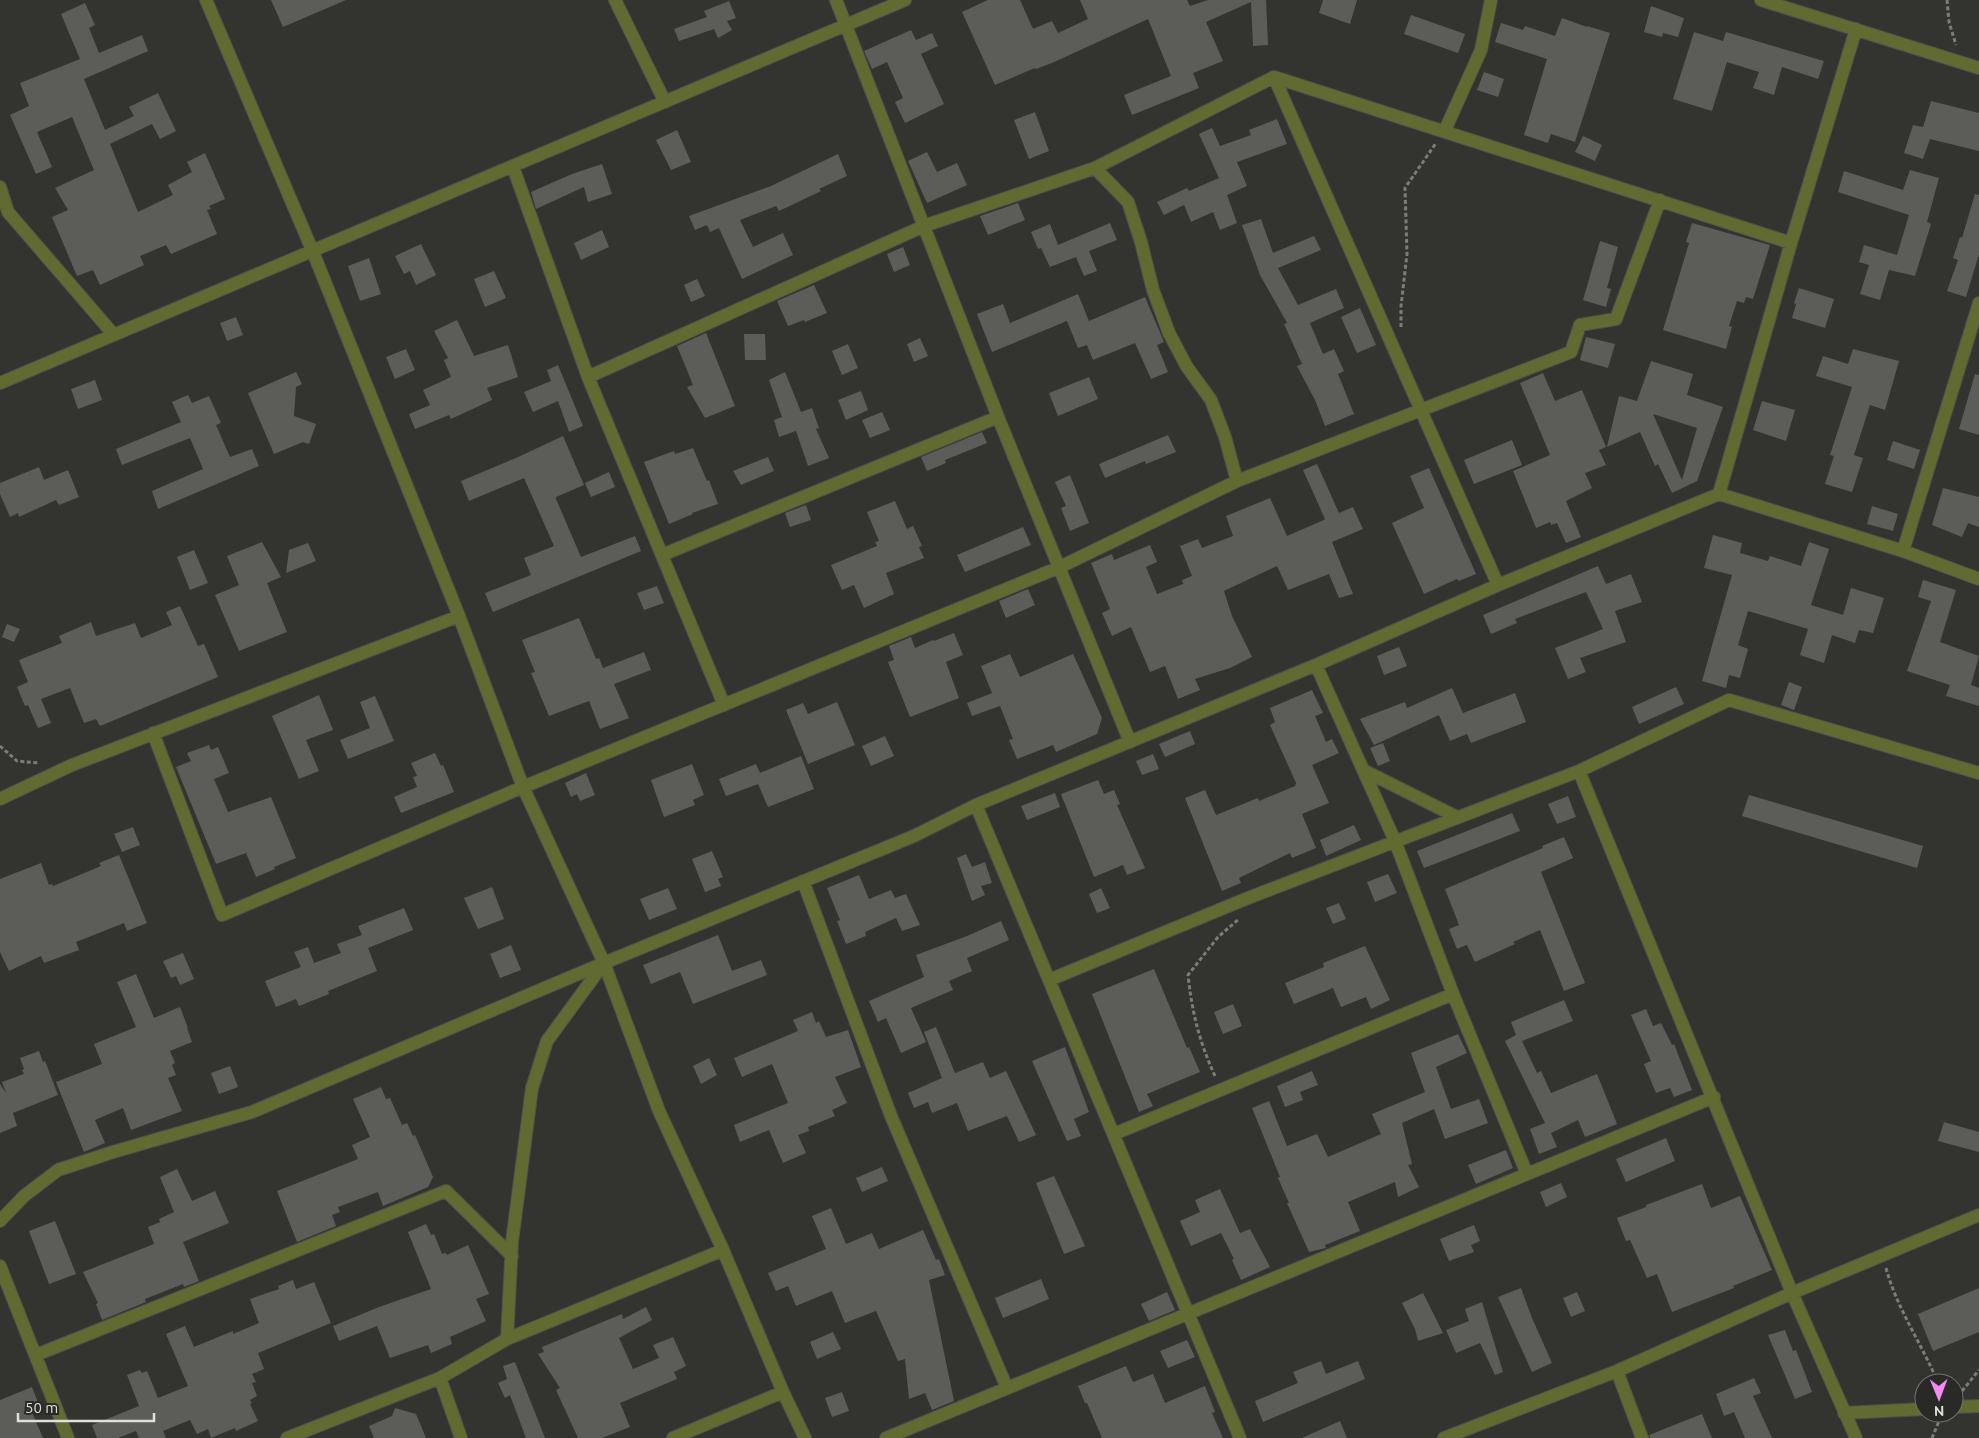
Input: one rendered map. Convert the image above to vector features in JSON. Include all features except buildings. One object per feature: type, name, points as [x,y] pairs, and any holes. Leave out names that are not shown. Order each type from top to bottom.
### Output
[{"type":"street","points":[[206,0],[313,252],[459,616],[523,787],[604,963],[658,1111],[723,1250],[783,1392],[805,1438]]},
{"type":"street","points":[[615,0],[665,102]]},
{"type":"street","points":[[836,0],[998,417],[1130,742]]},
{"type":"street","points":[[0,383],[905,0]]},
{"type":"street","points":[[1445,130],[1481,50],[1491,0]]},
{"type":"street","points":[[1767,1],[1979,68]]},
{"type":"street","points":[[1719,494],[1790,243],[1856,29]]},
{"type":"street","points":[[1274,76],[1422,409],[1498,586]]},
{"type":"street","points":[[588,377],[924,226],[1095,168],[1274,76],[1790,243]]},
{"type":"street","points":[[513,167],[588,377],[724,705]]},
{"type":"street","points":[[1095,168],[1128,202],[1141,242],[1153,290],[1169,333],[1187,367],[1211,400],[1237,481]]},
{"type":"street","points":[[0,187],[8,212],[114,335]]},
{"type":"street","points":[[153,733],[222,915],[523,787],[1060,567],[1237,481],[1571,352],[1580,325],[1616,319],[1660,200]]},
{"type":"street","points":[[1903,551],[1979,303]]},
{"type":"street","points":[[662,556],[998,417]]},
{"type":"street","points":[[0,1221],[24,1196],[58,1170],[252,1112],[604,963],[914,836],[976,805],[1316,665],[1498,586],[1719,494],[1903,551],[1979,579]]},
{"type":"street","points":[[0,799],[72,764],[459,616]]},
{"type":"street","points":[[1316,665],[1395,841],[1453,994],[1527,1174]]},
{"type":"street","points":[[1050,980],[1248,898],[1579,771],[1729,700],[1979,773]]},
{"type":"street","points":[[1363,770],[1457,817]]},
{"type":"street","points":[[1579,771],[1714,1097],[1792,1293],[1856,1438]]},
{"type":"street","points":[[976,805],[1240,1438]]},
{"type":"street","points":[[804,881],[891,1116],[1006,1388]]},
{"type":"street","points":[[507,1339],[512,1256],[532,1088],[547,1041],[604,963]]},
{"type":"street","points":[[1114,1134],[1453,994]]},
{"type":"street","points":[[886,1438],[1714,1097]]},
{"type":"street","points":[[36,1355],[446,1191],[512,1256]]},
{"type":"street","points":[[1444,1438],[1618,1371],[1792,1293],[1979,1215]]},
{"type":"street","points":[[287,1438],[440,1378],[507,1339],[723,1250]]},
{"type":"street","points":[[0,1266],[68,1438]]},
{"type":"street","points":[[1618,1371],[1642,1438]]},
{"type":"street","points":[[440,1378],[461,1438]]},
{"type":"street","points":[[673,1438],[783,1392]]},
{"type":"street","points":[[1964,1407],[1979,1406]]},
{"type":"street","points":[[1844,1413],[1914,1410]]},
{"type":"path","points":[[1947,0],[1949,22],[1962,62]]},
{"type":"path","points":[[1401,335],[1400,306],[1407,254],[1405,188],[1445,130]]},
{"type":"path","points":[[0,746],[17,761],[45,763]]},
{"type":"path","points":[[1221,1090],[1206,1057],[1192,1011],[1188,974],[1218,937],[1241,918],[1248,898]]},
{"type":"path","points":[[1882,1255],[1891,1289],[1934,1373]]},
{"type":"path","points":[[1964,1388],[1979,1370]]},
{"type":"path","points":[[1932,1438],[1938,1423]]}]
